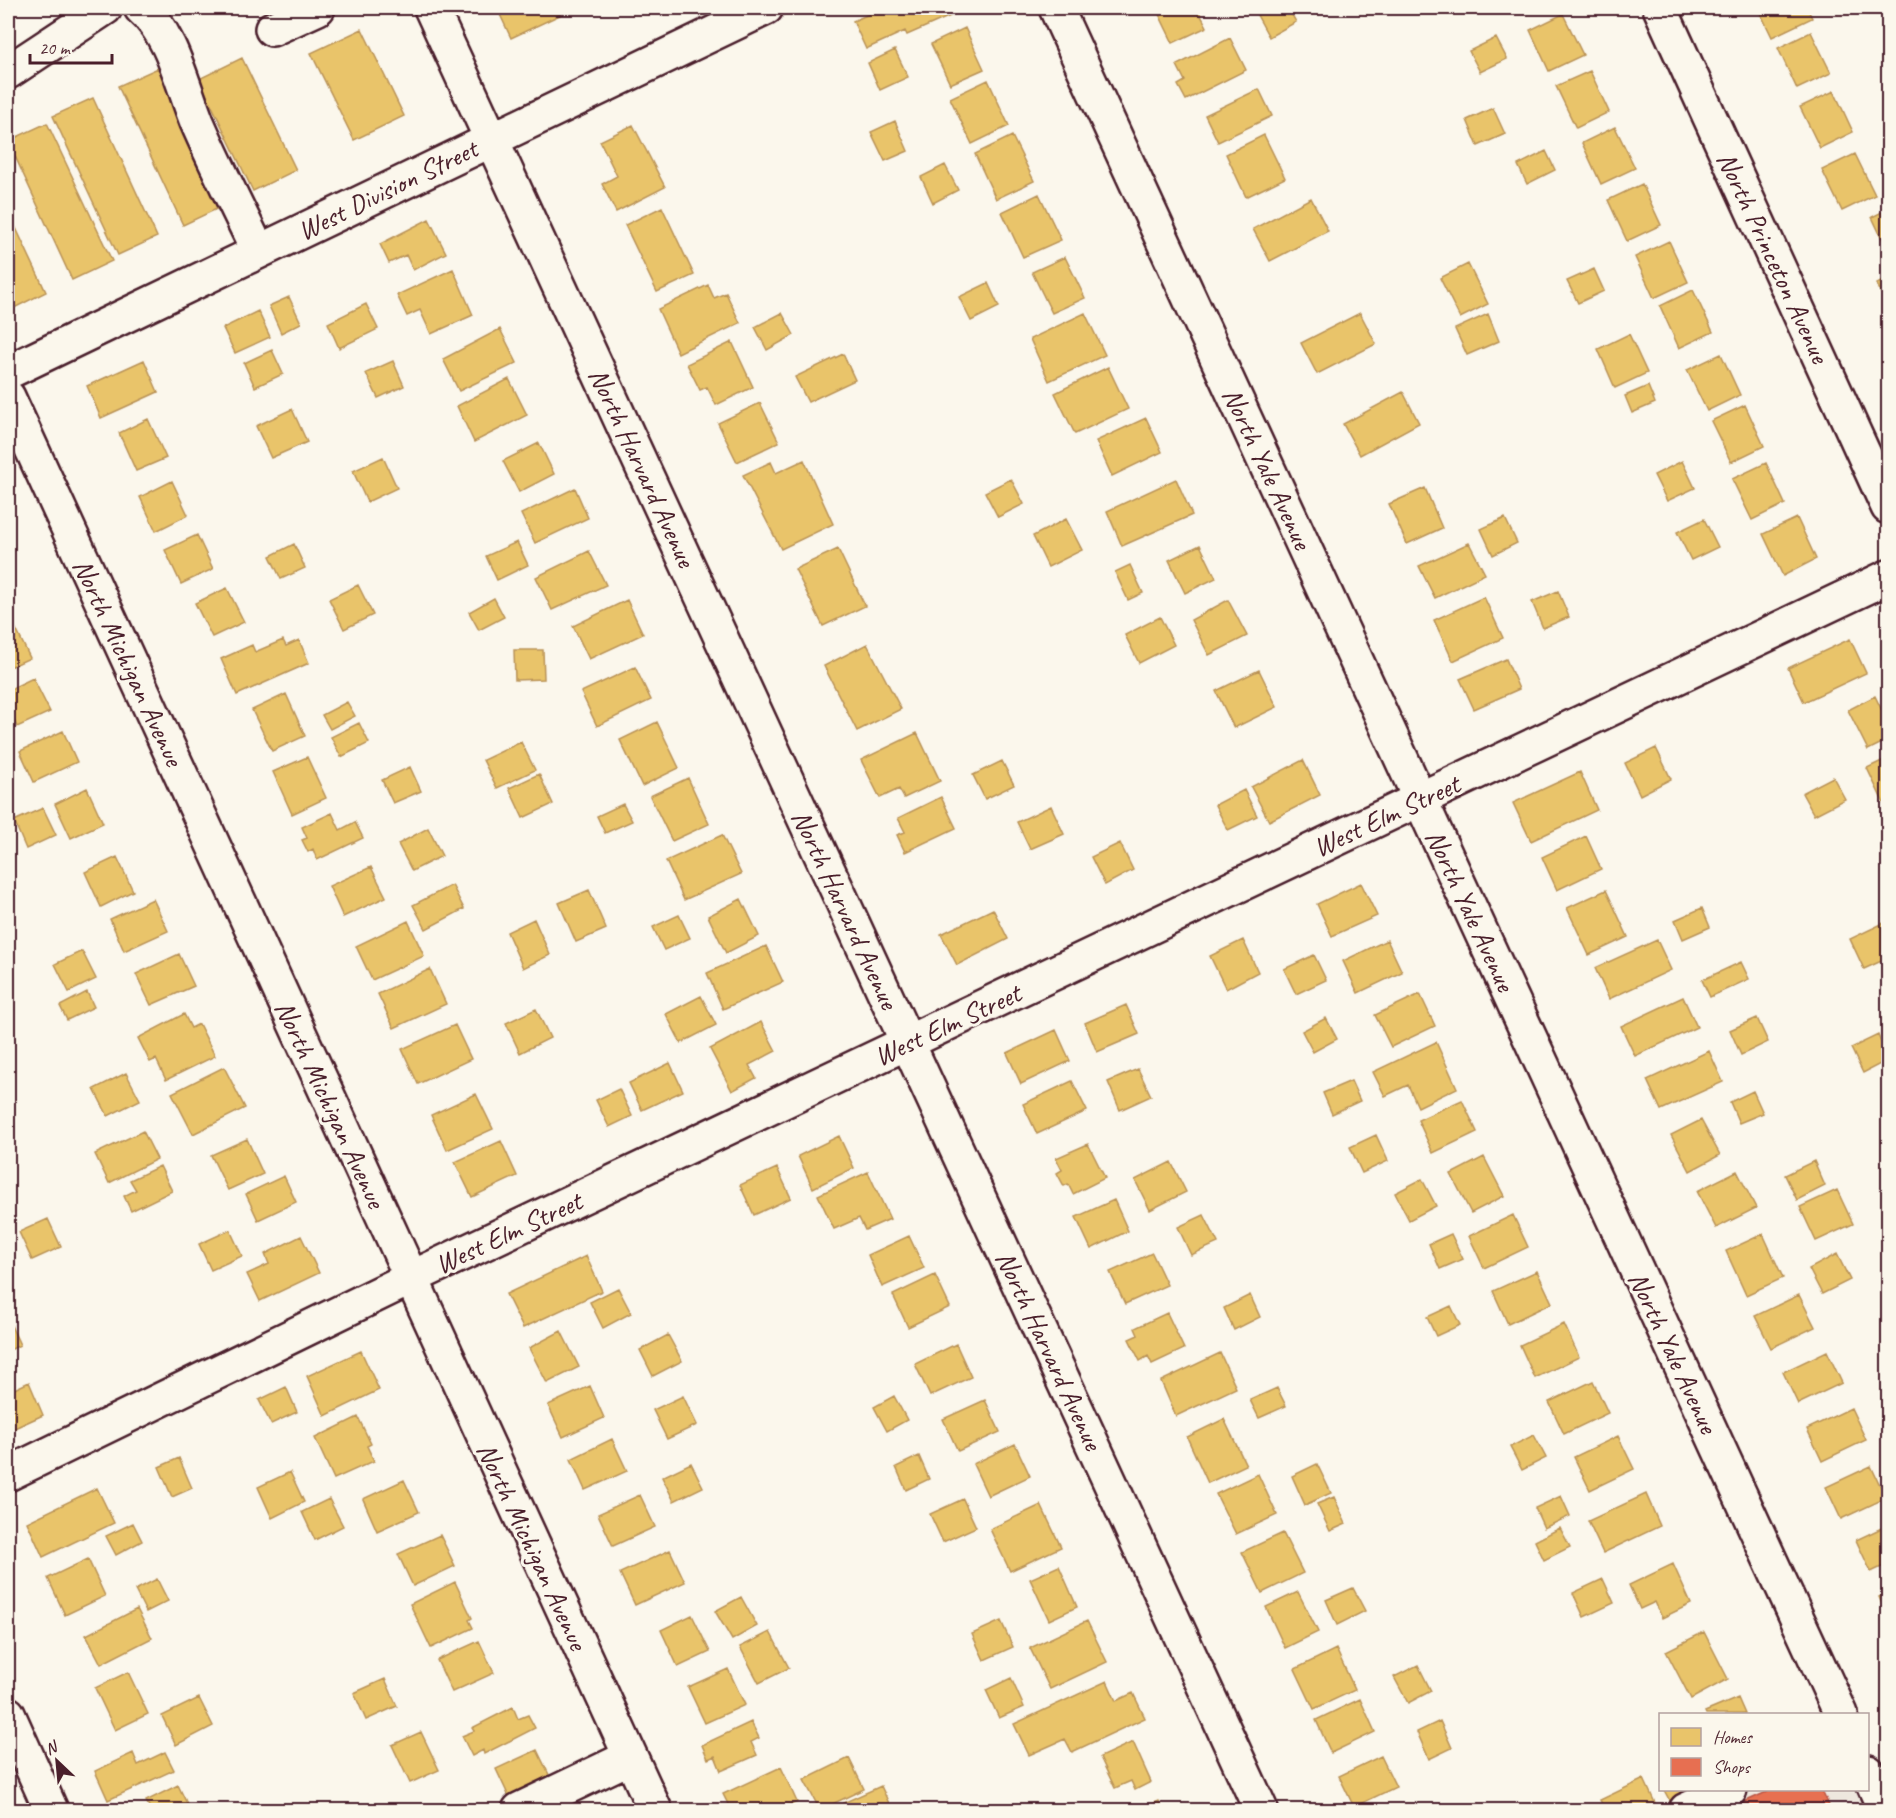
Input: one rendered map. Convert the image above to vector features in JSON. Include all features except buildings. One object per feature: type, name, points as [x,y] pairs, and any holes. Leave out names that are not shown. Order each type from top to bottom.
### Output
[{"type":"street","points":[[8,72],[105,8]]},
{"type":"street","points":[[141,8],[153,18],[163,34],[198,124],[258,251]]},
{"type":"street","points":[[272,29],[318,8]]},
{"type":"street","name":"North Harvard Avenue","points":[[431,8],[1261,1810]]},
{"type":"street","name":"West Division Street","points":[[8,372],[766,8]]},
{"type":"street","name":"North Yale Avenue","points":[[1056,8],[1841,1713]]},
{"type":"street","name":"North Princeton Avenue","points":[[1660,8],[1888,507]]},
{"type":"street","name":"North Michigan Avenue","points":[[8,398],[654,1810]]},
{"type":"street","name":"West Elm Street","points":[[8,1474],[411,1278],[1888,577]]},
{"type":"street","points":[[8,1714],[51,1810]]},
{"type":"street","points":[[519,1810],[630,1757]]},
{"type":"street","points":[[1869,1774],[1885,1810]]},
{"type":"street","points":[[1686,1810],[1728,1791]]},
{"type":"shaded area","points":[[1709,1791],[1866,1791],[1876,1810],[1667,1810]]}]
